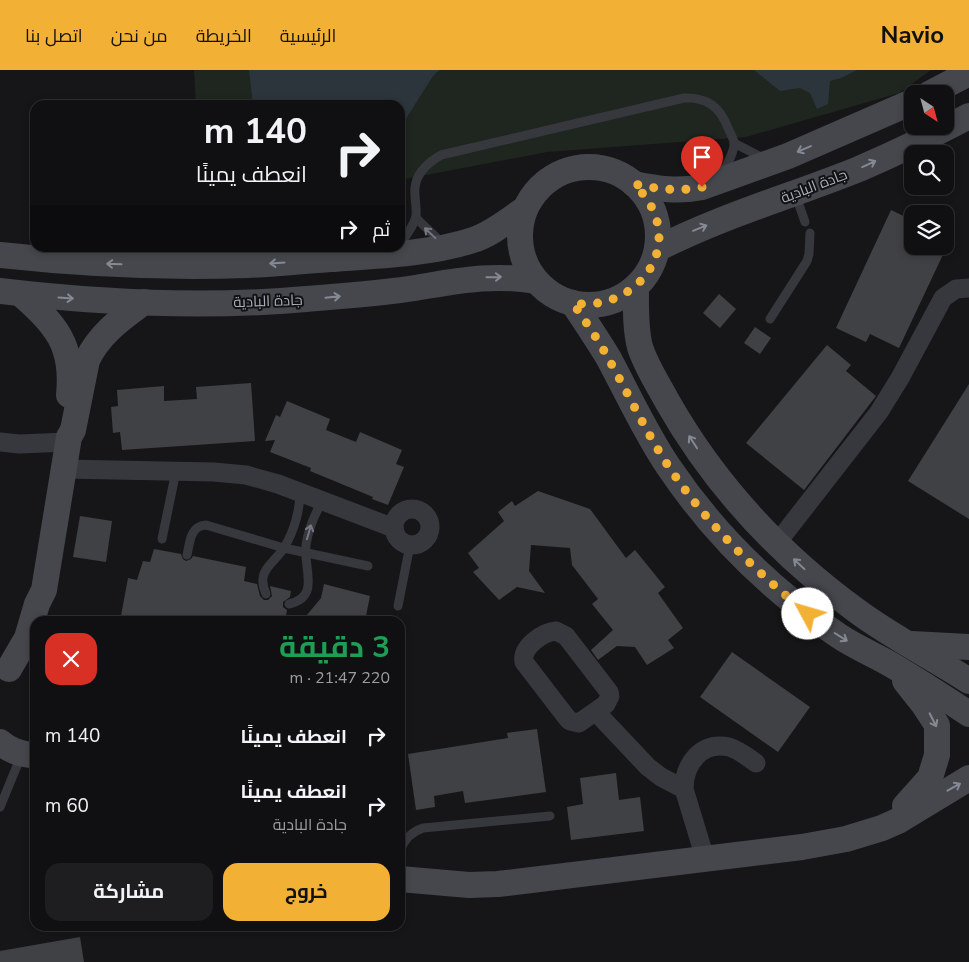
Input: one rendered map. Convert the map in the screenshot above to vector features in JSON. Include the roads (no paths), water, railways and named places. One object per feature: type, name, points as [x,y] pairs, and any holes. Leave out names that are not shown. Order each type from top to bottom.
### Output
[{"type":"street","points":[[946,85],[969,73]]},
{"type":"street","points":[[634,184],[665,190],[702,187],[771,162],[904,105]]},
{"type":"street","name":"جادة البادية","points":[[657,249],[701,228],[860,168],[927,138],[969,116]]},
{"type":"street","points":[[595,167],[616,173],[634,184],[644,194],[654,214],[658,235],[657,249],[645,276],[625,295],[606,302],[586,306],[559,299],[546,291],[536,281],[524,261],[519,239],[525,209],[532,197],[553,177],[566,171],[580,168],[595,167]]},
{"type":"street","points":[[405,248],[447,246],[475,239],[487,234],[525,209]]},
{"type":"street","points":[[0,255],[112,265],[180,266],[247,265],[367,252]]},
{"type":"street","name":"جادة البادية","points":[[11,292],[88,300],[245,302],[304,300],[492,277],[536,281]]},
{"type":"street","points":[[636,286],[637,331],[644,359],[675,415],[727,488],[776,543],[830,591],[859,612],[969,682]]},
{"type":"street","points":[[776,543],[879,412],[900,378],[943,298],[956,289],[969,288]]},
{"type":"street","points":[[11,292],[50,321],[65,348],[70,382],[66,426],[68,440]]},
{"type":"street","points":[[33,616],[44,590],[68,440],[74,426],[83,373],[92,350],[105,332],[144,302]]},
{"type":"street","points":[[573,303],[599,342],[647,432],[669,467],[718,531],[758,571],[808,614],[841,637],[894,666],[969,714]]},
{"type":"street","points":[[0,442],[19,444],[68,440]]},
{"type":"street","points":[[64,469],[176,471],[246,475],[278,484],[394,528]]},
{"type":"street","points":[[410,509],[422,512],[430,523],[428,536],[423,542],[410,545],[399,540],[394,528],[395,521],[403,511],[410,509]]},
{"type":"street","points":[[44,590],[46,616]]},
{"type":"street","points":[[4,672],[27,638],[30,628]]},
{"type":"street","points":[[550,632],[562,633],[566,636],[610,692],[606,704],[596,712],[583,722],[570,721],[526,666],[523,657],[527,648],[550,632]]},
{"type":"street","points":[[909,644],[969,647]]},
{"type":"street","points":[[4,672],[20,664],[30,663]]},
{"type":"street","points":[[882,828],[900,809],[909,804],[930,778],[937,755],[937,725],[894,666]]},
{"type":"street","points":[[596,712],[648,767],[684,789]]},
{"type":"street","points":[[705,858],[684,789],[684,779],[689,765],[699,753],[708,748],[718,746],[738,751],[756,763]]},
{"type":"street","points":[[405,879],[469,885],[498,884],[802,847],[846,839],[882,828],[900,820],[969,778]]},
{"type":"lane","points":[[405,236],[416,218],[415,187],[417,179],[427,165],[441,155],[684,98],[708,102],[720,112],[734,143],[771,162]]},
{"type":"lane","points":[[717,181],[728,163],[734,143]]},
{"type":"lane","points":[[795,193],[806,222]]},
{"type":"lane","points":[[416,218],[430,233],[447,246]]},
{"type":"lane","points":[[770,320],[806,261],[809,254],[810,234]]},
{"type":"lane","points":[[162,539],[176,471]]},
{"type":"lane","points":[[266,594],[263,582],[266,570],[284,548],[291,532],[300,492]]},
{"type":"lane","points":[[289,604],[301,600],[308,589],[307,540],[313,518],[322,501]]},
{"type":"lane","points":[[187,555],[194,530],[202,525],[206,525],[284,548],[368,566]]},
{"type":"lane","points":[[398,606],[410,545]]},
{"type":"lane","points":[[0,807],[19,750]]},
{"type":"lane","points":[[405,842],[411,834],[423,828],[550,816]]}]
